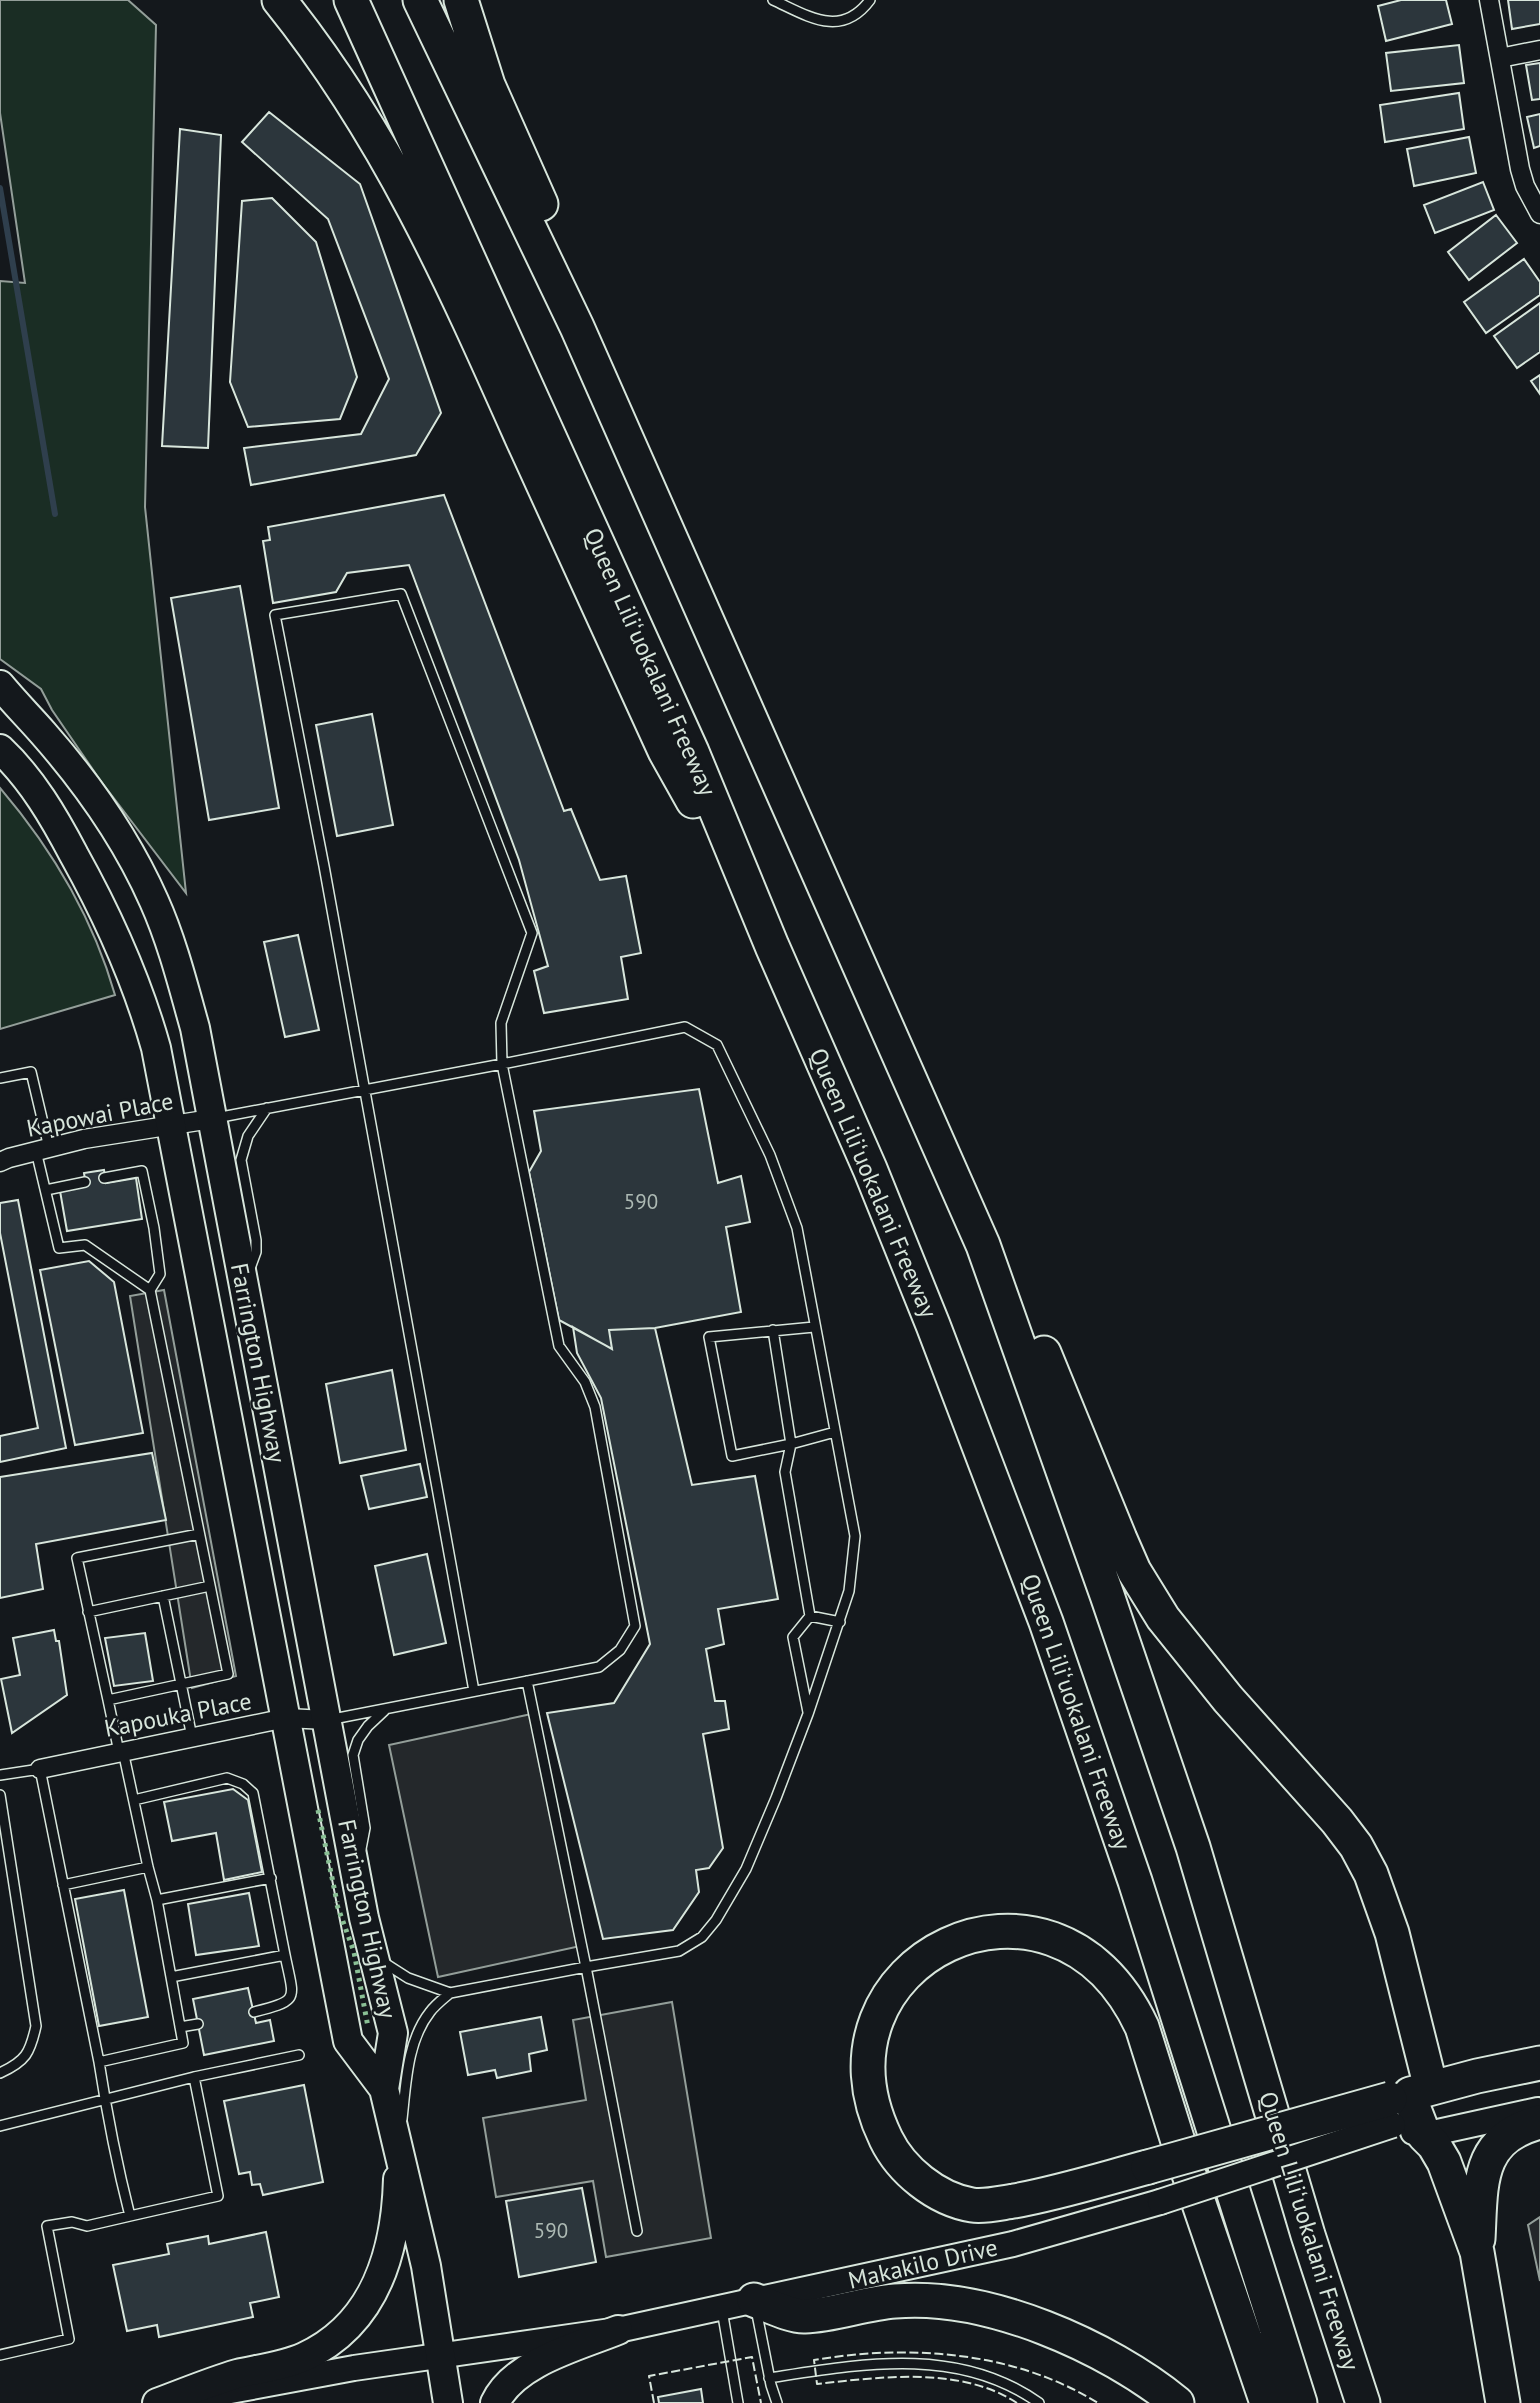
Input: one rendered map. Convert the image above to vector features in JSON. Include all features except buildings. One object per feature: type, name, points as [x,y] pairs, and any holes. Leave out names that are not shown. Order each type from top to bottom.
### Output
[{"type":"highway","points":[[279,0],[366,122],[417,213],[466,312],[665,751],[772,946]]},
{"type":"highway","name":"Queen Liliʻuokalani Freeway","points":[[351,0],[687,739],[772,946],[870,1169],[933,1325],[1046,1622],[1135,1881],[1300,2403]]},
{"type":"highway","name":"Queen Liliʻuokalani Freeway","points":[[420,0],[577,327],[984,1245],[1193,1847],[1308,2235],[1363,2403]]},
{"type":"highway","points":[[428,0],[455,77]]},
{"type":"highway","points":[[461,0],[488,85],[645,434],[748,716]]},
{"type":"highway","points":[[984,1245],[1042,1346],[1109,1515],[1135,1571],[1163,1618],[1228,1699],[1337,1821],[1356,1846],[1371,1874],[1392,1933],[1410,2111],[1444,2162],[1477,2252],[1503,2403]]},
{"type":"highway","points":[[1267,2403],[1181,2151],[1142,2027],[1112,1978],[1067,1944],[1033,1933],[1000,1930],[967,1936],[937,1950],[910,1970],[890,1993],[875,2023],[870,2041],[868,2076],[879,2123],[893,2152],[904,2167],[918,2179],[957,2200],[971,2204],[984,2205],[1030,2198],[1148,2167],[1410,2111],[1477,2076],[1540,2063]]},
{"type":"highway","points":[[1477,2252],[1481,2190],[1488,2157],[1506,2137],[1540,2122]]},
{"type":"highway","points":[[754,2300],[803,2317],[895,2301],[961,2305],[1004,2315],[1052,2331],[1106,2355],[1152,2383],[1177,2403]]},
{"type":"main road","name":"Farrington Highway","points":[[0,685],[43,733],[124,843],[155,902],[178,966],[195,1028],[355,1872],[393,2033],[384,2089],[416,2221],[448,2403]]},
{"type":"main road","name":"Farrington Highway","points":[[0,749],[46,803],[88,880],[143,1002],[156,1048],[348,2041],[384,2089]]},
{"type":"main road","name":"Makakilo Drive","points":[[163,2403],[354,2368],[618,2330],[1013,2244],[1160,2202],[1427,2104],[1540,2073]]},
{"type":"main road","name":"Makakilo Drive","points":[[1410,2111],[1540,2110]]},
{"type":"main road","points":[[157,2403],[234,2375],[303,2358],[332,2341],[353,2322],[368,2302],[390,2246],[397,2206],[398,2155]]},
{"type":"main road","points":[[495,2403],[511,2381],[534,2364],[618,2330]]},
{"type":"street","points":[[1489,0],[1520,169],[1525,186],[1540,214]]},
{"type":"street","points":[[1500,58],[1540,50]]},
{"type":"street","name":"Kapowai Place","points":[[0,1162],[84,1139],[211,1119]]},
{"type":"street","name":"Kapouka Place","points":[[40,1769],[286,1718],[327,1720]]},
{"type":"lane","points":[[773,0],[818,21],[827,22],[857,14],[870,0]]},
{"type":"lane","points":[[327,1720],[599,1667],[620,1650],[635,1626],[595,1407],[585,1382],[559,1346],[502,1064],[501,1023],[532,933],[401,594],[275,615],[324,866],[474,1691]]},
{"type":"lane","points":[[211,1119],[685,1027],[717,1045],[770,1155],[796,1228],[855,1536],[849,1591],[840,1622],[808,1714],[746,1869],[716,1920],[702,1937],[679,1951],[450,1993],[408,1978],[373,1955]]},
{"type":"lane","points":[[0,1077],[31,1072],[43,1149],[46,1190],[59,1248],[85,1245],[150,1290]]},
{"type":"lane","points":[[243,1285],[256,1252],[257,1240],[242,1160],[248,1136],[267,1108]]},
{"type":"lane","points":[[104,1178],[142,1171],[160,1274],[150,1290],[228,1674],[107,1700]]},
{"type":"lane","points":[[46,1190],[85,1182]]},
{"type":"lane","points":[[814,1327],[709,1337],[733,1456],[835,1432]]},
{"type":"lane","points":[[773,1330],[791,1444],[785,1472],[810,1616],[793,1637],[808,1714]]},
{"type":"lane","points":[[99,2062],[183,2043],[157,1900],[107,1700],[77,1558],[199,1534]]},
{"type":"lane","points":[[88,1612],[210,1586]]},
{"type":"lane","points":[[163,1596],[192,1737]]},
{"type":"lane","points":[[810,1616],[840,1622]]},
{"type":"lane","points":[[527,1681],[586,1967],[636,2231]]},
{"type":"lane","points":[[355,1872],[365,1828],[353,1755],[358,1740],[368,1726],[386,1710]]},
{"type":"lane","points":[[0,1775],[40,1769],[99,2062],[115,2156],[130,2216]]},
{"type":"lane","points":[[134,1800],[227,1778],[243,1784],[253,1793],[292,1991],[289,2000],[283,2005],[254,2012]]},
{"type":"lane","points":[[0,1795],[4,1845],[36,2026],[31,2048],[15,2066],[0,2073]]},
{"type":"lane","points":[[63,1885],[148,1867]]},
{"type":"lane","points":[[157,1900],[271,1878]]},
{"type":"lane","points":[[171,1978],[285,1955]]},
{"type":"lane","points":[[398,2155],[407,2065],[421,2027],[430,2012],[450,1993]]},
{"type":"lane","points":[[180,2027],[198,2024]]},
{"type":"lane","points":[[0,2126],[194,2077],[299,2055]]},
{"type":"lane","points":[[0,2355],[69,2339],[47,2226],[72,2222],[87,2226],[218,2196],[194,2077]]},
{"type":"lane","points":[[754,2300],[769,2378],[777,2403]]},
{"type":"lane","points":[[722,2308],[738,2403]]},
{"type":"lane","points":[[769,2378],[872,2363],[913,2362],[943,2366],[1002,2382],[1040,2403]]},
{"type":"green space","points":[[0,0],[128,0],[156,25],[145,507],[186,893],[100,780],[52,710],[41,689],[0,659],[0,281],[25,283],[0,113]]},
{"type":"green space","points":[[0,788],[37,835],[69,886],[95,939],[115,995],[0,1029]]},
{"type":"shaded area","points":[[164,1290],[236,1676],[192,1688],[130,1296]]},
{"type":"shaded area","points":[[536,1713],[585,1945],[438,1977],[389,1745]]},
{"type":"shaded area","points":[[672,2002],[711,2238],[606,2257],[593,2181],[496,2197],[483,2118],[586,2100],[573,2020]]},
{"type":"shaded area","points":[[1540,2217],[1540,2281],[1528,2225]]},
{"type":"waterway","points":[[0,188],[55,514]]},
{"type":"hedge","points":[[318,1810],[337,1902]]},
{"type":"hedge","points":[[337,1905],[354,1952],[368,2027]]},
{"type":"fence","points":[[1017,2403],[995,2391],[946,2379],[893,2377],[817,2384],[814,2360],[887,2353],[960,2356],[1032,2372],[1098,2403]]},
{"type":"fence","points":[[654,2403],[649,2376],[752,2357],[761,2403]]}]
